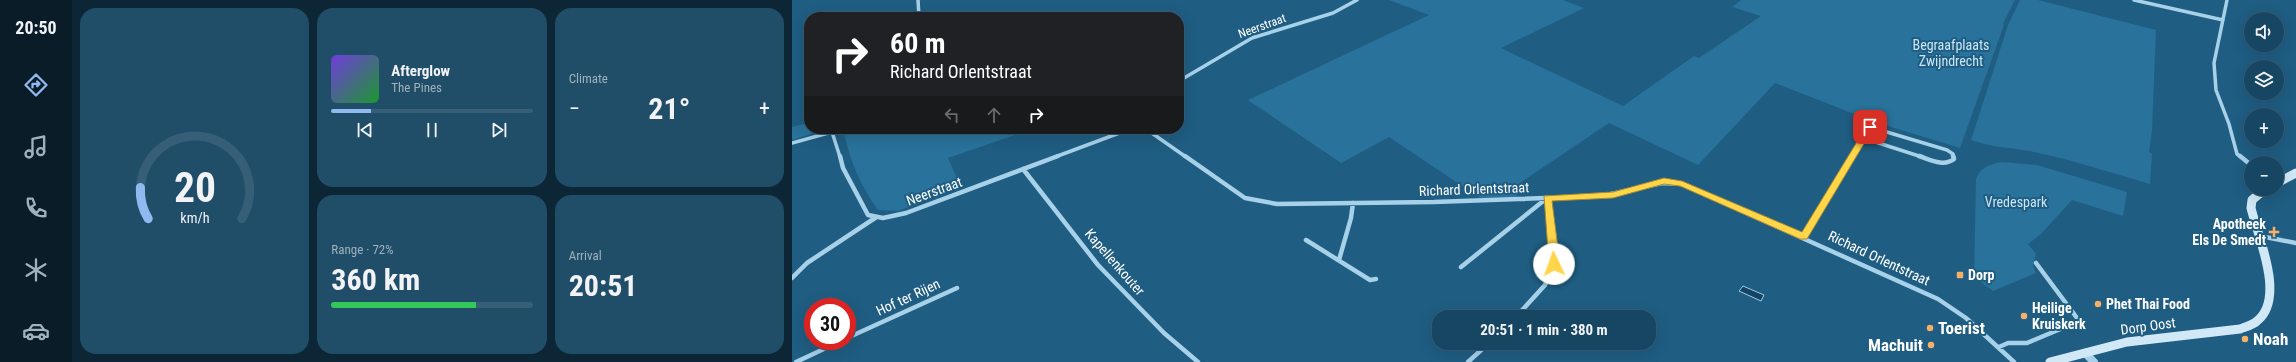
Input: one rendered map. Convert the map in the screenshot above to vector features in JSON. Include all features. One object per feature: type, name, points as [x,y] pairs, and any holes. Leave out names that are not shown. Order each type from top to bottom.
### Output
[{"type":"main road","points":[[2284,178],[2296,173]]},
{"type":"main road","name":"Dorp Oost","points":[[2050,362],[2127,342],[2240,329],[2256,324],[2269,312],[2272,281],[2269,261],[2251,204],[2256,196]]},
{"type":"street","points":[[918,0],[919,12]]},
{"type":"street","name":"Neerstraat","points":[[1184,78],[1252,38],[1326,16],[1357,0]]},
{"type":"street","points":[[2134,0],[2223,20]]},
{"type":"street","points":[[2227,0],[2214,62],[2216,90],[2232,132],[2237,154],[2244,160]]},
{"type":"street","points":[[1804,237],[1863,138],[1870,127],[1946,150],[1953,154],[1954,159],[1949,163],[1941,162],[1863,138]]},
{"type":"street","points":[[792,143],[820,134]]},
{"type":"street","points":[[792,278],[807,263],[875,218],[866,212],[843,168],[834,134]]},
{"type":"street","name":"Neerstraat","points":[[875,218],[895,216],[906,213],[1117,134]]},
{"type":"street","name":"Richard Orlentstraat","points":[[1153,134],[1246,198],[1268,202],[1352,203],[1613,195],[1664,181],[1673,181],[1804,237],[1938,299],[1959,313],[1999,347],[2014,362]]},
{"type":"street","name":"Kapellenkouter","points":[[1023,169],[1098,264],[1164,333],[1198,362]]},
{"type":"street","points":[[1461,267],[1547,198]]},
{"type":"street","points":[[1522,310],[1545,285],[1554,264],[1547,198]]},
{"type":"street","points":[[1339,260],[1351,218],[1352,203]]},
{"type":"street","points":[[2260,236],[2296,243]]},
{"type":"street","points":[[1306,240],[1370,280],[1376,279]]},
{"type":"street","points":[[1999,347],[2008,343],[2027,343],[2077,322],[2077,318],[2036,263]]},
{"type":"street","name":"Hof ter Rijen","points":[[856,334],[957,288]]},
{"type":"street","points":[[796,362],[822,350]]},
{"type":"street","points":[[1468,362],[1481,350]]},
{"type":"street","points":[[2085,353],[2094,362]]},
{"type":"green space","name":"Begraafplaats Zwijndrecht","points":[[1389,0],[1563,0],[1584,8],[1501,48],[1623,106],[1694,56],[1699,58],[1761,16],[1732,7],[1741,0],[2015,0],[2003,24],[2004,25],[1960,148],[1875,122],[1775,83],[1698,165],[1609,123],[1517,185],[1517,197],[1480,198],[1389,137],[1341,163],[1248,100],[1429,15]]},
{"type":"green space","points":[[2020,0],[2038,0],[2156,30],[2152,131],[2149,152],[2152,154],[2150,184],[2049,155],[2026,150],[1986,145],[1971,140],[2008,25]]},
{"type":"green space","points":[[804,124],[804,134],[811,134],[792,140],[792,127]]},
{"type":"green space","points":[[844,134],[1018,134],[948,158],[961,187],[898,211],[878,210],[860,181],[849,152]]},
{"type":"green space","name":"Vredespark","points":[[2002,162],[2037,165],[2127,192],[2123,216],[2072,200],[2040,235],[2028,244],[2036,254],[2033,266],[2036,273],[1993,291],[1974,277],[1976,179],[1983,169],[1990,165]]},
{"type":"shaded area","points":[[1743,286],[1764,295],[1761,301],[1739,291]]},
{"type":"place","name":"Apotheek Els De Smedt","points":[[2274,232]]},
{"type":"place","name":"Dorp","points":[[1960,275]]},
{"type":"place","name":"Phet Thai Food","points":[[2098,304]]},
{"type":"place","name":"Heilige Kruiskerk","points":[[2024,316]]},
{"type":"place","name":"Toerist","points":[[1930,328]]},
{"type":"place","name":"Noah","points":[[2245,339]]},
{"type":"place","name":"Machuit","points":[[1931,345]]},
{"type":"route","points":[[1554,264],[1555,253],[1547,198],[1613,195],[1664,181],[1673,181],[1682,184],[1804,237],[1870,127]]}]
